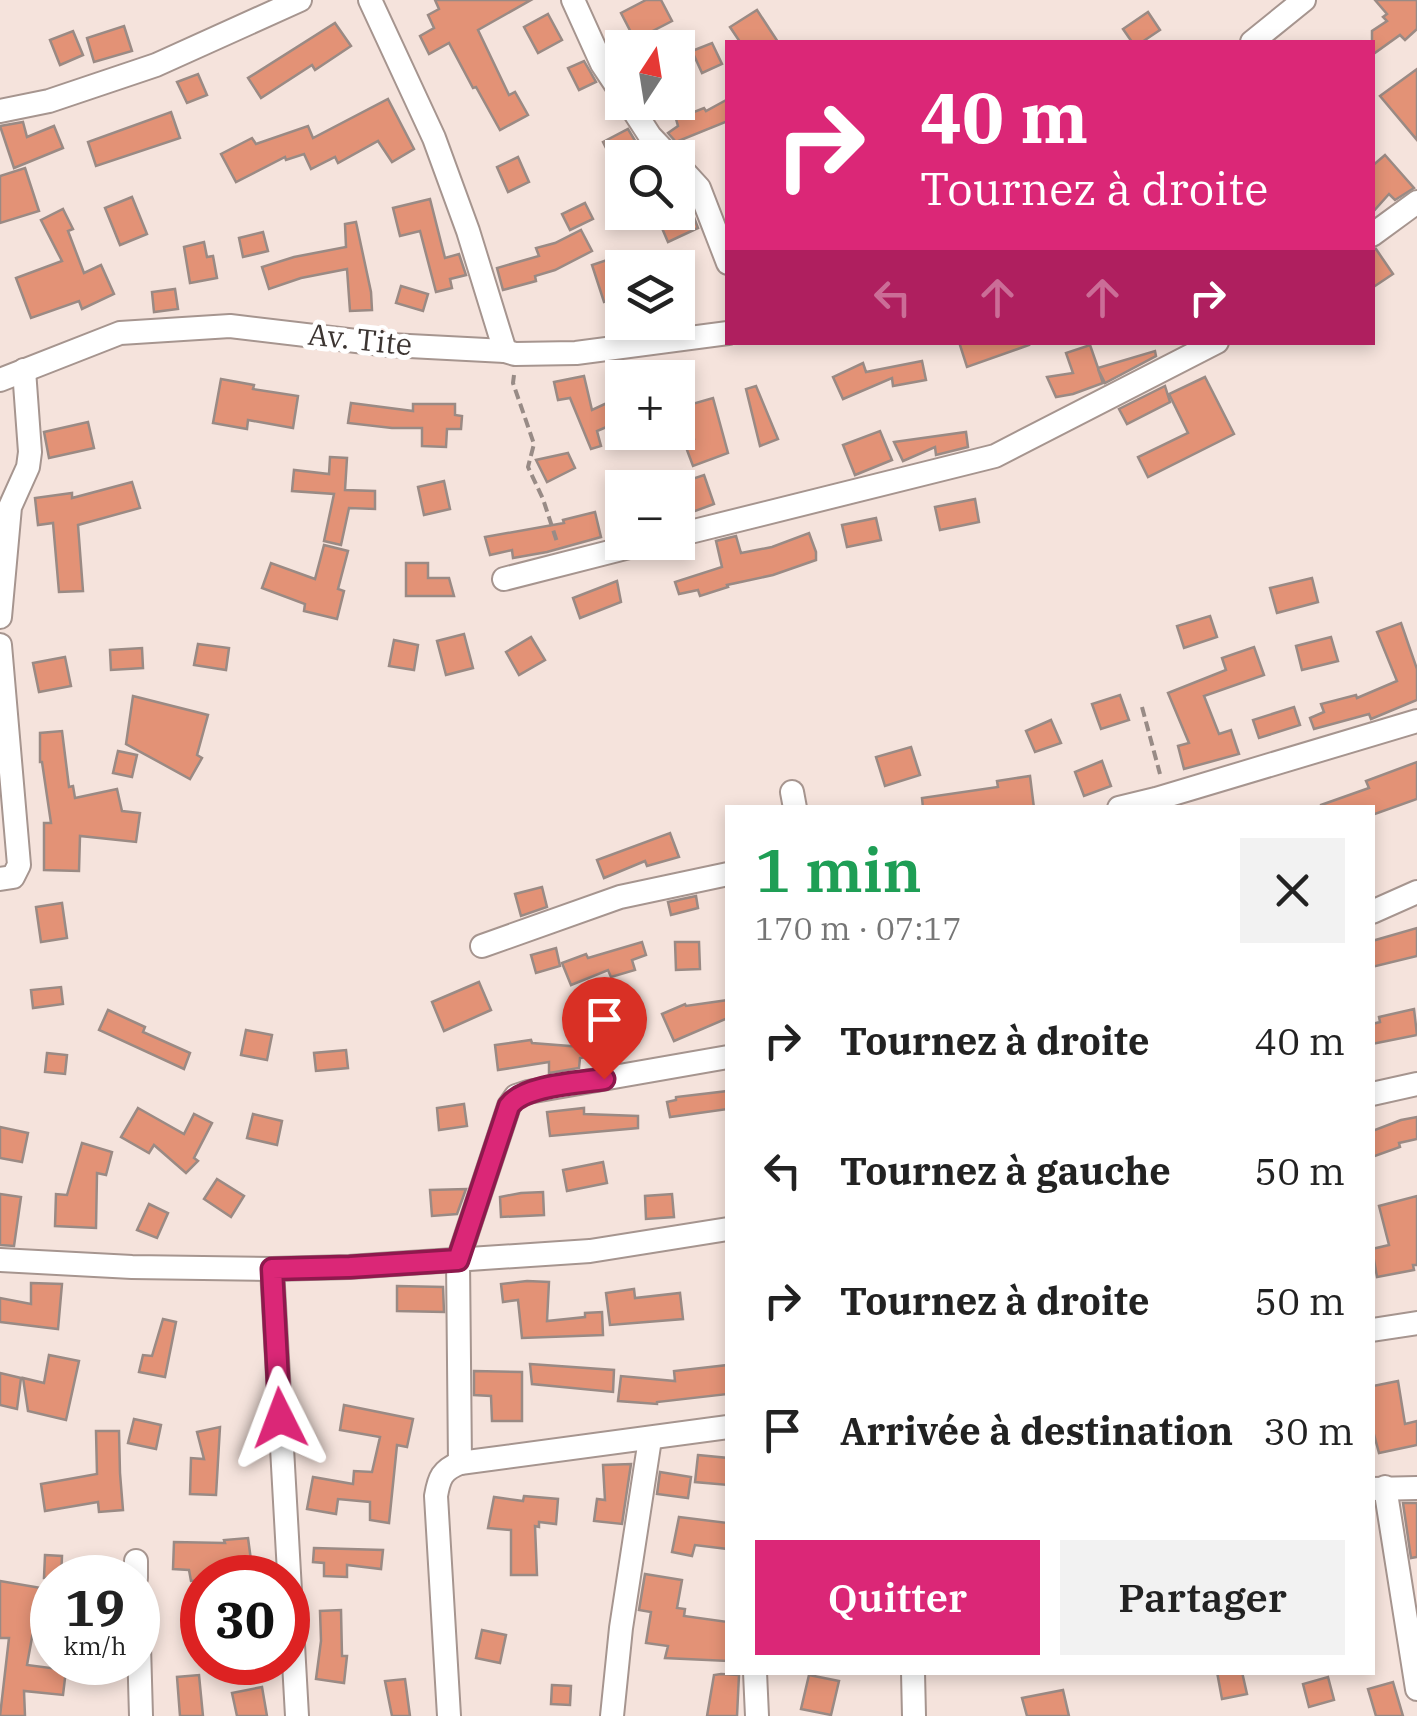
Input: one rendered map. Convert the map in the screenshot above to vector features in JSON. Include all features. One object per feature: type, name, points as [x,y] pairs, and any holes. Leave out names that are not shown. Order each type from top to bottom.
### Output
[{"type":"street","points":[[0,111],[49,101],[156,65],[300,0]]},
{"type":"street","points":[[370,0],[434,138],[510,353]]},
{"type":"street","points":[[573,0],[605,68]]},
{"type":"street","points":[[1254,40],[1304,0]]},
{"type":"street","points":[[695,184],[725,255]]},
{"type":"street","points":[[1375,232],[1417,202]]},
{"type":"street","name":"Av. Tite","points":[[0,380],[120,333],[230,326],[510,353],[576,353],[725,333]]},
{"type":"street","points":[[695,531],[995,456],[1211,345]]},
{"type":"street","points":[[0,617],[10,507],[30,452],[24,370]]},
{"type":"street","points":[[504,579],[605,553]]},
{"type":"street","points":[[0,645],[19,865],[13,878],[0,879]]},
{"type":"street","points":[[1131,805],[1417,722]]},
{"type":"street","points":[[482,946],[620,897],[725,875]]},
{"type":"street","points":[[1375,911],[1417,892]]},
{"type":"street","points":[[460,1463],[458,1260],[509,1106],[516,1096],[528,1092],[725,1058]]},
{"type":"street","points":[[1375,1093],[1417,1084]]},
{"type":"street","points":[[0,1260],[132,1267],[350,1267],[590,1251],[725,1229]]},
{"type":"street","points":[[272,1269],[297,1716]]},
{"type":"street","points":[[1375,1330],[1417,1324]]},
{"type":"street","points":[[449,1716],[436,1496],[446,1469],[460,1463],[725,1427]]},
{"type":"street","points":[[612,1716],[620,1628],[650,1439]]},
{"type":"street","points":[[1417,1488],[1379,1488],[1417,1690]]},
{"type":"street","points":[[755,1675],[757,1716]]},
{"type":"street","points":[[913,1675],[914,1716]]},
{"type":"street","points":[[140,1685],[141,1716]]},
{"type":"path","points":[[510,353],[513,383],[534,444],[528,468],[543,499],[564,564]]},
{"type":"path","points":[[1142,706],[1166,796]]},
{"type":"building","points":[[435,0],[531,0],[478,30],[509,95],[515,92],[528,115],[500,130],[449,43],[429,54],[420,36],[434,28],[428,15],[439,9]]},
{"type":"building","points":[[646,0],[661,0],[672,21],[654,30],[630,30],[621,13]]},
{"type":"building","points":[[1375,0],[1417,0],[1417,29],[1405,40],[1400,35],[1375,53],[1372,31],[1387,21],[1383,17],[1387,14]]},
{"type":"building","points":[[757,10],[777,40],[739,40],[730,27]]},
{"type":"building","points":[[1148,12],[1160,30],[1145,40],[1131,40],[1123,29]]},
{"type":"building","points":[[548,14],[562,40],[538,53],[524,27]]},
{"type":"building","points":[[335,23],[351,46],[315,70],[312,65],[261,98],[248,78]]},
{"type":"building","points":[[124,26],[132,51],[94,62],[87,38]]},
{"type":"building","points":[[73,31],[83,55],[60,65],[50,40]]},
{"type":"building","points":[[712,43],[722,64],[702,73],[695,50]]},
{"type":"building","points":[[584,61],[596,82],[579,90],[568,68]]},
{"type":"building","points":[[1417,69],[1417,140],[1380,96]]},
{"type":"building","points":[[198,74],[207,95],[187,103],[177,82]]},
{"type":"building","points":[[388,99],[414,149],[392,162],[378,141],[338,163],[335,157],[311,169],[304,154],[286,160],[285,157],[236,182],[221,154],[252,138],[256,144],[308,126],[313,138]]},
{"type":"building","points":[[725,101],[725,122],[681,140],[674,140],[668,133],[678,126],[676,120],[695,120],[695,112],[704,108],[706,111]]},
{"type":"building","points":[[171,112],[180,138],[96,166],[88,142]]},
{"type":"building","points":[[23,122],[27,137],[54,126],[63,148],[14,168],[0,126]]},
{"type":"building","points":[[628,129],[635,140],[607,140]]},
{"type":"building","points":[[1385,155],[1414,188],[1395,200],[1389,194],[1375,210],[1375,163]]},
{"type":"building","points":[[518,157],[529,182],[508,192],[497,167]]},
{"type":"building","points":[[25,168],[39,211],[0,223],[0,176]]},
{"type":"building","points":[[132,197],[147,234],[120,245],[105,208]]},
{"type":"building","points":[[430,199],[445,258],[459,254],[466,275],[450,279],[452,288],[436,292],[420,231],[400,236],[393,208]]},
{"type":"building","points":[[585,203],[593,219],[570,230],[562,214]]},
{"type":"building","points":[[63,209],[73,229],[68,231],[84,273],[101,265],[114,294],[82,309],[79,301],[31,318],[16,278],[62,261],[41,220]]},
{"type":"building","points":[[356,222],[372,310],[350,311],[347,269],[269,289],[262,267],[346,247],[345,224]]},
{"type":"building","points":[[581,230],[592,251],[535,276],[536,281],[503,290],[497,268],[539,256],[536,248]]},
{"type":"building","points":[[663,230],[694,230],[668,242]]},
{"type":"building","points":[[263,232],[268,251],[243,257],[239,238]]},
{"type":"building","points":[[204,242],[207,257],[213,256],[217,278],[190,283],[184,247]]},
{"type":"building","points":[[1375,249],[1393,274],[1375,286]]},
{"type":"building","points":[[605,261],[605,302],[604,302],[592,265]]},
{"type":"building","points":[[401,286],[428,294],[423,311],[396,303]]},
{"type":"building","points":[[175,289],[178,309],[154,312],[152,292]]},
{"type":"building","points":[[960,345],[1029,345],[967,367]]},
{"type":"building","points":[[1090,345],[1098,368],[1155,351],[1156,356],[1105,383],[1098,369],[1103,383],[1056,397],[1047,377],[1073,373],[1066,353]]},
{"type":"building","points":[[922,361],[926,380],[893,386],[892,378],[843,399],[833,377],[863,363],[866,372]]},
{"type":"building","points":[[584,376],[592,410],[605,404],[605,428],[597,431],[601,446],[591,449],[570,398],[558,400],[554,382]]},
{"type":"building","points":[[1205,377],[1234,434],[1148,477],[1138,457],[1188,433],[1169,394]]},
{"type":"building","points":[[221,379],[298,396],[293,428],[248,420],[247,429],[213,423]]},
{"type":"building","points":[[756,386],[778,439],[760,446],[746,389]]},
{"type":"building","points":[[1165,386],[1170,402],[1127,424],[1119,409]]},
{"type":"building","points":[[713,398],[728,453],[693,466],[687,450],[695,450],[695,403]]},
{"type":"building","points":[[351,403],[413,411],[413,404],[455,404],[455,415],[462,416],[461,429],[447,429],[446,447],[422,446],[422,428],[348,423]]},
{"type":"building","points":[[88,422],[94,448],[49,458],[44,432]]},
{"type":"building","points":[[880,431],[892,460],[855,475],[843,445]]},
{"type":"building","points":[[966,432],[968,447],[936,455],[935,447],[903,461],[894,442]]},
{"type":"building","points":[[568,453],[575,468],[547,482],[536,460]]},
{"type":"building","points":[[330,457],[347,458],[345,490],[375,491],[375,509],[349,508],[341,545],[324,541],[334,494],[292,491],[294,470],[329,474]]},
{"type":"building","points":[[704,475],[714,504],[695,511],[695,478]]},
{"type":"building","points":[[444,481],[450,509],[424,515],[418,487]]},
{"type":"building","points":[[132,482],[140,508],[78,525],[83,591],[59,592],[53,523],[38,525],[35,498],[72,493],[72,498]]},
{"type":"building","points":[[975,499],[979,522],[940,530],[935,507]]},
{"type":"building","points":[[595,512],[601,537],[513,558],[512,550],[490,555],[485,537],[564,523],[563,520]]},
{"type":"building","points":[[876,518],[881,540],[847,547],[842,525]]},
{"type":"building","points":[[809,533],[816,560],[700,596],[698,590],[679,594],[675,582],[722,567],[716,541],[736,536],[741,553]]},
{"type":"building","points":[[324,545],[348,551],[338,589],[344,591],[337,619],[304,611],[305,604],[262,588],[271,563],[315,579]]},
{"type":"building","points":[[406,563],[428,563],[428,578],[449,578],[454,596],[406,596]]},
{"type":"building","points":[[1312,578],[1318,602],[1277,613],[1270,588]]},
{"type":"building","points":[[617,581],[621,602],[580,618],[573,598]]},
{"type":"building","points":[[1210,616],[1217,637],[1184,648],[1177,626]]},
{"type":"building","points":[[1401,623],[1417,669],[1417,700],[1371,719],[1369,714],[1314,729],[1310,718],[1324,712],[1321,704],[1356,695],[1357,698],[1397,681],[1377,632]]},
{"type":"building","points":[[464,634],[473,668],[446,675],[437,641]]},
{"type":"building","points":[[531,637],[545,660],[519,675],[506,652]]},
{"type":"building","points":[[1331,637],[1338,661],[1302,670],[1296,646]]},
{"type":"building","points":[[394,640],[418,645],[414,670],[389,666]]},
{"type":"building","points":[[198,644],[229,648],[226,670],[194,665]]},
{"type":"building","points":[[1254,647],[1264,675],[1204,696],[1219,734],[1231,730],[1239,754],[1184,769],[1178,746],[1189,743],[1168,693],[1226,670],[1222,658]]},
{"type":"building","points":[[142,648],[143,668],[111,670],[110,650]]},
{"type":"building","points":[[65,657],[71,686],[39,692],[33,663]]},
{"type":"building","points":[[1120,695],[1129,720],[1101,729],[1092,704]]},
{"type":"building","points":[[133,696],[208,715],[197,755],[202,758],[190,779],[126,744]]},
{"type":"building","points":[[1294,707],[1300,725],[1259,738],[1253,720]]},
{"type":"building","points":[[1051,720],[1061,743],[1035,752],[1026,731]]},
{"type":"building","points":[[62,731],[69,787],[73,786],[75,798],[117,789],[122,811],[140,813],[136,842],[80,836],[79,871],[44,870],[44,823],[51,823],[40,762],[40,733]]},
{"type":"building","points":[[911,747],[920,775],[885,786],[876,757]]},
{"type":"building","points":[[118,751],[137,755],[132,777],[113,773]]},
{"type":"building","points":[[1102,761],[1111,786],[1084,796],[1075,772]]},
{"type":"building","points":[[1417,762],[1417,799],[1375,814],[1375,805],[1321,805],[1369,788],[1366,781]]},
{"type":"building","points":[[1030,776],[1034,805],[923,805],[922,798],[998,787],[997,781]]},
{"type":"building","points":[[670,833],[679,857],[647,866],[645,861],[604,878],[597,860]]},
{"type":"building","points":[[542,887],[547,907],[521,916],[515,894]]},
{"type":"building","points":[[696,896],[698,908],[671,915],[668,902]]},
{"type":"building","points":[[62,903],[67,938],[41,942],[36,907]]},
{"type":"building","points":[[1417,928],[1417,956],[1375,966],[1375,940]]},
{"type":"building","points":[[642,942],[646,955],[632,960],[635,970],[611,977],[608,970],[571,985],[562,963]]},
{"type":"building","points":[[675,942],[699,942],[700,969],[676,970]]},
{"type":"building","points":[[556,948],[560,966],[536,973],[531,955]]},
{"type":"building","points":[[479,982],[491,1010],[444,1031],[432,1002]]},
{"type":"building","points":[[61,987],[63,1004],[33,1008],[31,990]]},
{"type":"building","points":[[725,1000],[725,1019],[674,1041],[662,1014]]},
{"type":"building","points":[[1414,1009],[1417,1035],[1375,1043],[1375,1023],[1380,1022],[1379,1017]]},
{"type":"building","points":[[108,1010],[145,1027],[143,1032],[190,1053],[184,1069],[99,1030]]},
{"type":"building","points":[[600,1022],[607,1049],[580,1058],[579,1068],[549,1073],[549,1062],[498,1070],[495,1045],[531,1040],[583,1047],[578,1028]]},
{"type":"building","points":[[246,1030],[272,1035],[267,1060],[241,1055]]},
{"type":"building","points":[[346,1050],[348,1068],[316,1071],[314,1053]]},
{"type":"building","points":[[47,1053],[67,1055],[65,1074],[45,1072]]},
{"type":"building","points":[[725,1091],[725,1109],[670,1117],[667,1102],[676,1097]]},
{"type":"building","points":[[464,1104],[467,1126],[439,1130],[437,1108]]},
{"type":"building","points":[[138,1108],[184,1134],[194,1114],[212,1123],[194,1158],[198,1161],[186,1173],[154,1145],[149,1153],[121,1137]]},
{"type":"building","points":[[584,1108],[584,1114],[638,1116],[638,1128],[550,1136],[547,1112]]},
{"type":"building","points":[[253,1114],[282,1121],[277,1145],[247,1138]]},
{"type":"building","points":[[1417,1117],[1417,1139],[1399,1143],[1400,1147],[1375,1156],[1375,1130]]},
{"type":"building","points":[[0,1127],[28,1133],[22,1162],[0,1158]]},
{"type":"building","points":[[82,1143],[112,1152],[106,1175],[97,1173],[96,1228],[55,1226],[56,1194],[67,1195]]},
{"type":"building","points":[[603,1162],[607,1183],[567,1191],[563,1170]]},
{"type":"building","points":[[217,1179],[244,1196],[231,1217],[204,1199]]},
{"type":"building","points":[[466,1189],[457,1214],[432,1216],[430,1190]]},
{"type":"building","points":[[543,1192],[544,1215],[501,1217],[500,1197]]},
{"type":"building","points":[[0,1194],[21,1197],[14,1246],[0,1245]]},
{"type":"building","points":[[672,1194],[674,1217],[646,1219],[645,1196]]},
{"type":"building","points":[[1417,1196],[1414,1270],[1377,1277],[1375,1248],[1389,1245],[1379,1206]]},
{"type":"building","points":[[149,1204],[168,1213],[157,1238],[137,1230]]},
{"type":"building","points":[[549,1282],[547,1321],[602,1312],[603,1335],[522,1338],[518,1300],[503,1302],[501,1284]]},
{"type":"building","points":[[31,1283],[62,1284],[58,1329],[0,1322],[0,1298],[31,1304]]},
{"type":"building","points":[[397,1286],[443,1287],[444,1312],[397,1311]]},
{"type":"building","points":[[634,1289],[635,1298],[680,1293],[683,1319],[610,1325],[606,1293]]},
{"type":"building","points":[[163,1319],[176,1322],[165,1377],[139,1372],[143,1355],[152,1356]]},
{"type":"building","points":[[49,1355],[79,1361],[66,1420],[28,1411],[23,1378],[44,1383]]},
{"type":"building","points":[[530,1364],[614,1370],[613,1392],[532,1384]]},
{"type":"building","points":[[725,1365],[725,1394],[657,1404],[618,1401],[621,1376],[675,1381],[674,1371]]},
{"type":"building","points":[[474,1371],[522,1372],[522,1421],[492,1421],[491,1396],[474,1395]]},
{"type":"building","points":[[0,1373],[21,1378],[17,1409],[0,1405]]},
{"type":"building","points":[[1398,1381],[1405,1424],[1417,1421],[1417,1445],[1379,1453],[1375,1438],[1375,1386]]},
{"type":"building","points":[[344,1405],[413,1419],[407,1447],[397,1445],[389,1523],[370,1520],[370,1502],[338,1499],[336,1514],[307,1509],[313,1477],[353,1484],[354,1471],[372,1472],[380,1437],[340,1430]]},
{"type":"building","points":[[134,1419],[161,1425],[156,1449],[128,1443]]},
{"type":"building","points":[[220,1427],[216,1495],[190,1494],[191,1458],[204,1459],[197,1432]]},
{"type":"building","points":[[96,1431],[119,1431],[123,1510],[99,1512],[98,1502],[45,1511],[41,1484],[97,1474]]},
{"type":"building","points":[[698,1455],[725,1458],[725,1485],[695,1482]]},
{"type":"building","points":[[631,1464],[622,1524],[594,1521],[597,1499],[605,1500],[603,1465]]},
{"type":"building","points":[[660,1472],[691,1477],[688,1498],[657,1494]]},
{"type":"building","points":[[524,1496],[558,1499],[556,1524],[539,1522],[539,1527],[535,1526],[537,1575],[511,1575],[511,1530],[488,1528],[494,1497],[523,1501]]},
{"type":"building","points":[[1403,1503],[1417,1503],[1417,1557],[1411,1558]]},
{"type":"building","points":[[679,1517],[725,1523],[725,1549],[695,1545],[692,1556],[672,1552]]},
{"type":"building","points":[[248,1538],[250,1555],[180,1555],[180,1569],[173,1569],[174,1542],[225,1543],[224,1540]]},
{"type":"building","points":[[314,1548],[383,1550],[381,1569],[347,1565],[347,1577],[324,1576],[324,1563],[313,1562]]},
{"type":"building","points":[[645,1574],[682,1580],[677,1608],[685,1609],[684,1616],[725,1622],[725,1661],[665,1658],[668,1646],[646,1643],[651,1612],[639,1610]]},
{"type":"building","points":[[0,1581],[30,1586],[30,1685],[64,1685],[63,1695],[24,1691],[25,1716],[0,1716],[9,1638],[0,1638]]},
{"type":"building","points":[[341,1610],[342,1656],[347,1656],[344,1683],[316,1679],[320,1611]]},
{"type":"building","points":[[482,1630],[506,1635],[500,1663],[476,1658]]},
{"type":"building","points":[[714,1675],[739,1675],[737,1716],[707,1716]]},
{"type":"building","points":[[809,1675],[839,1681],[831,1715],[801,1709]]},
{"type":"building","points":[[1218,1675],[1243,1675],[1247,1694],[1222,1699]]},
{"type":"building","points":[[177,1677],[180,1685],[200,1685],[203,1716],[180,1716]]},
{"type":"building","points":[[1328,1677],[1334,1700],[1309,1707],[1303,1684]]},
{"type":"building","points":[[405,1679],[410,1716],[392,1716],[385,1681]]},
{"type":"building","points":[[1393,1682],[1403,1716],[1376,1716],[1368,1689]]},
{"type":"building","points":[[552,1685],[571,1686],[570,1705],[551,1704]]},
{"type":"building","points":[[262,1687],[267,1716],[237,1716],[232,1693]]},
{"type":"building","points":[[1063,1690],[1069,1716],[1027,1716],[1022,1698]]},
{"type":"route","points":[[280,1418],[272,1269],[458,1260],[509,1106],[516,1096],[604,1079]]}]
